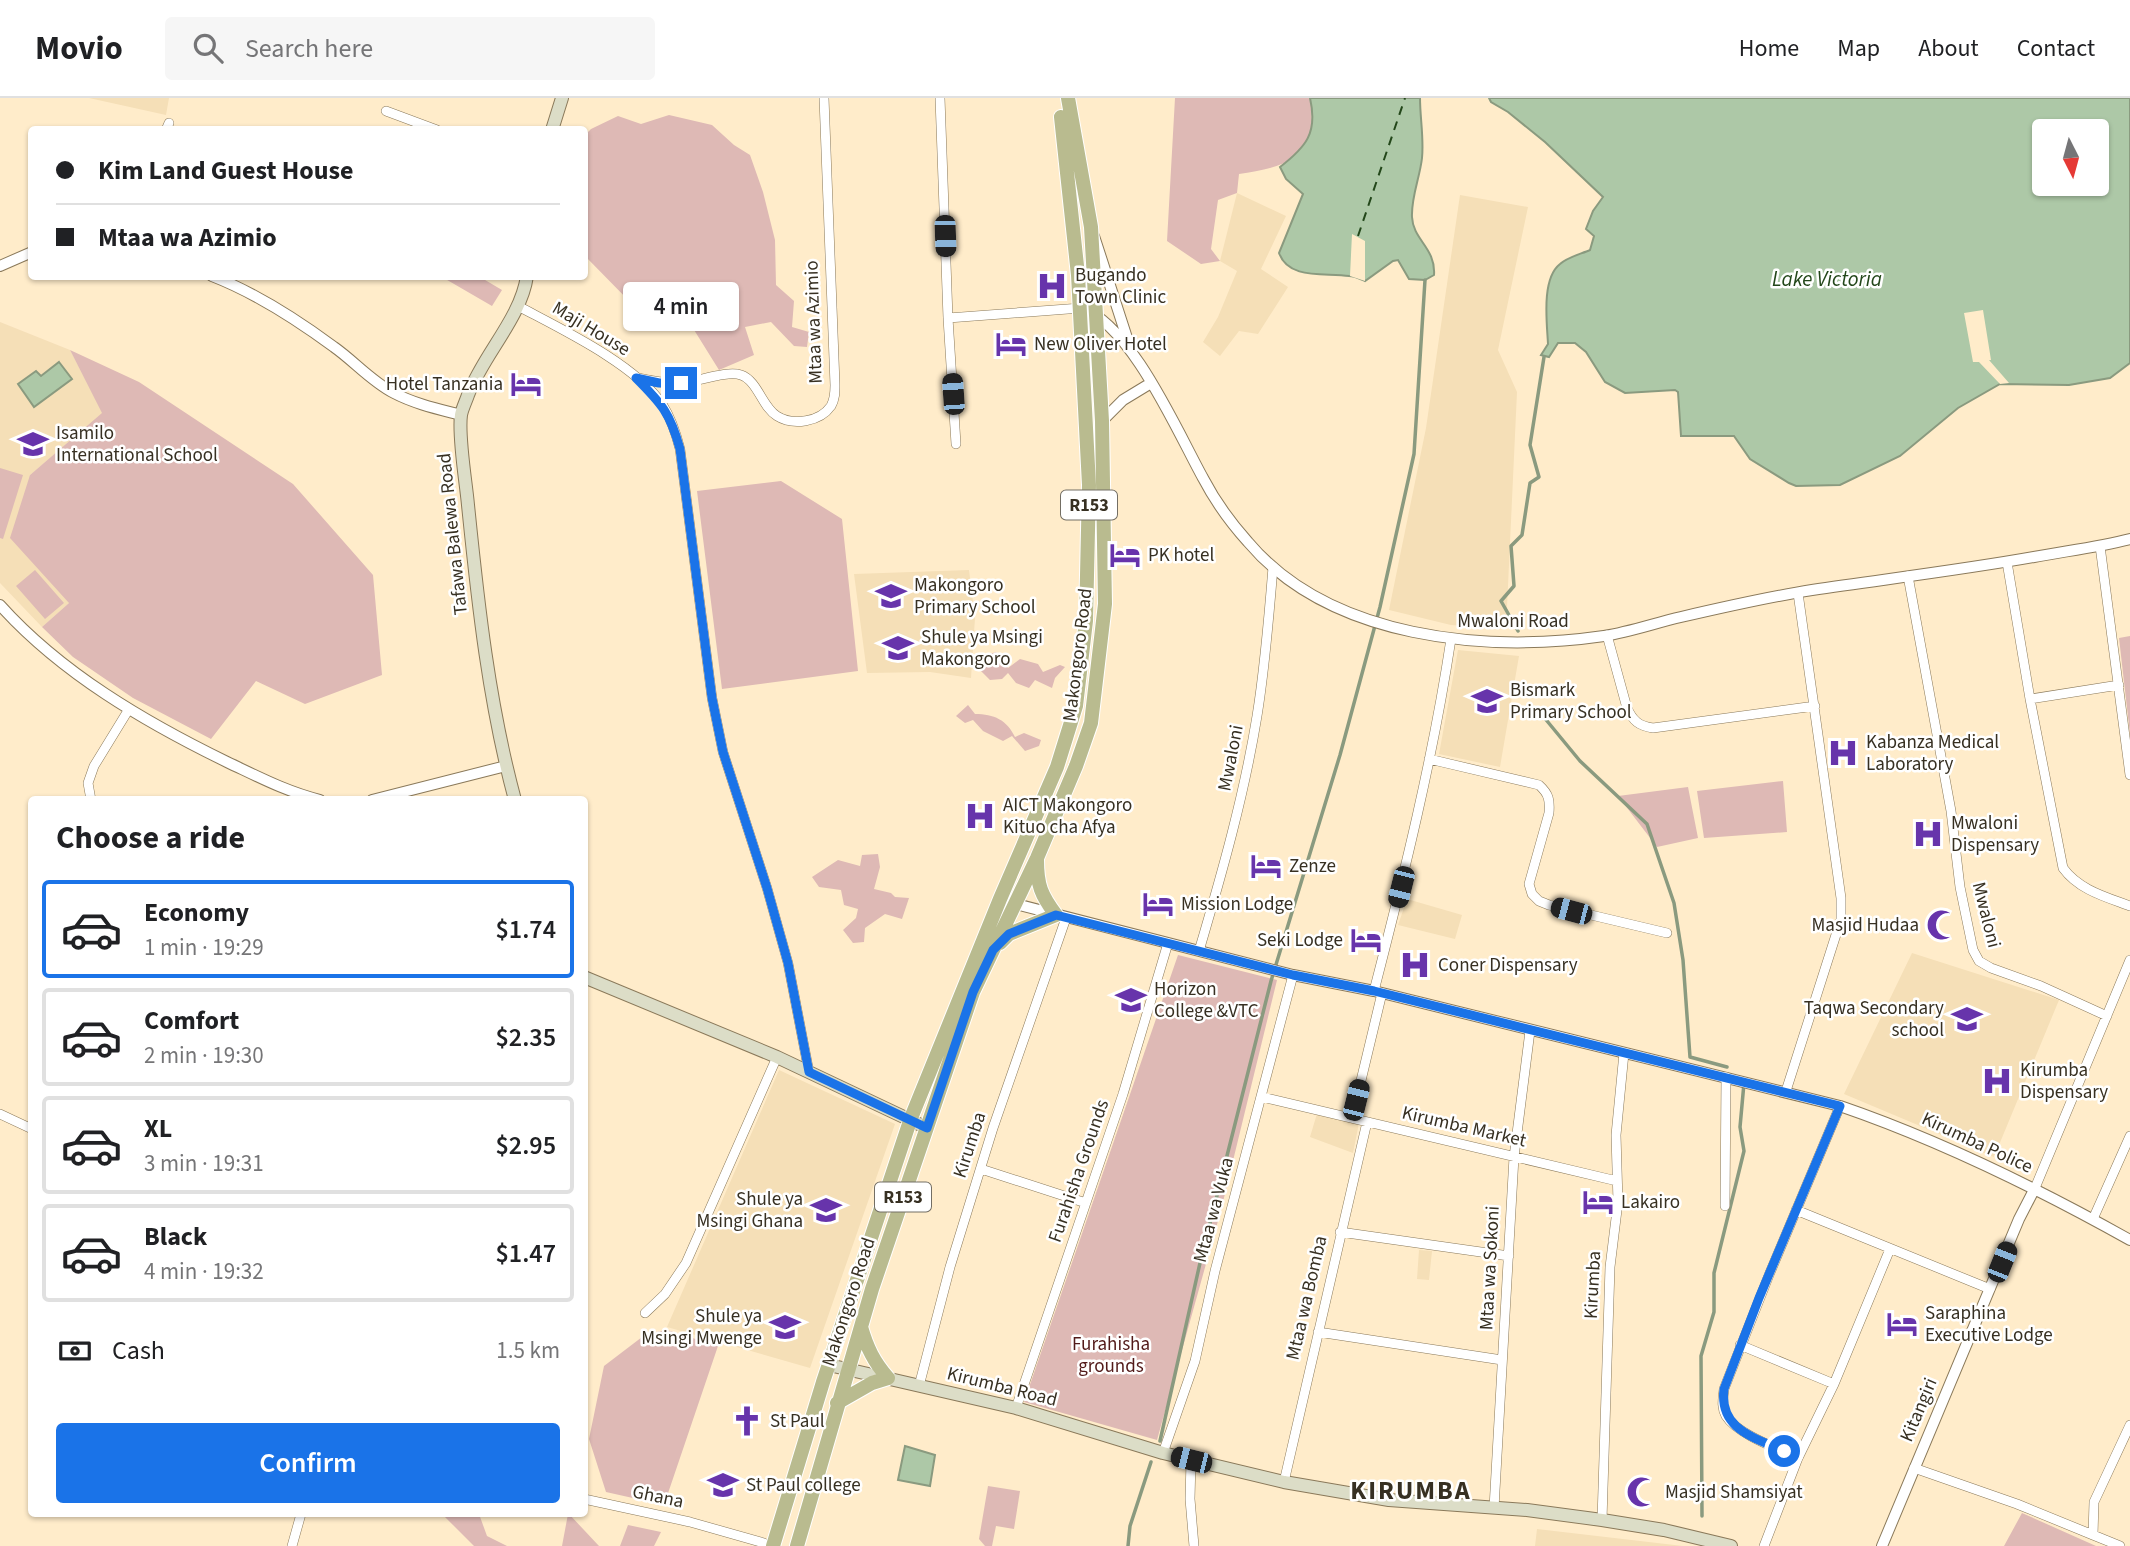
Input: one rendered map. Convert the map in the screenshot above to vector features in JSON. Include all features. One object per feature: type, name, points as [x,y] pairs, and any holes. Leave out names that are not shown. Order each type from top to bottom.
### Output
[{"type":"main road","points":[[553,126],[562,98]]},
{"type":"main road","name":"Makongoro Road","points":[[769,1545],[911,1118],[1056,767],[1076,706],[1086,621],[1088,472],[1081,309],[1059,98]]},
{"type":"main road","name":"Makongoro Road","points":[[797,1546],[847,1369],[973,992],[1037,858],[1076,766],[1092,716],[1105,604],[1098,316],[1091,227],[1068,98]]},
{"type":"main road","name":"Tafawa Balewa Road","points":[[515,796],[506,766],[488,671],[472,547],[461,415],[470,389],[518,306],[526,280]]},
{"type":"main road","points":[[993,950],[1009,934],[1061,916],[1042,896],[1037,876],[1037,858]]},
{"type":"main road","points":[[588,980],[777,1057],[911,1118],[927,1128]]},
{"type":"main road","points":[[838,1403],[872,1383],[888,1378],[874,1363],[861,1326]]},
{"type":"main road","name":"Kirumba Road","points":[[829,1365],[1016,1408],[1163,1453],[1284,1482],[1389,1500],[1527,1510],[1602,1520],[1664,1530],[1731,1546]]},
{"type":"street","name":"Mtaa wa Azimio","points":[[636,378],[659,383],[681,383],[728,374],[741,375],[751,383],[775,415],[788,421],[815,418],[832,405],[835,385],[824,98]]},
{"type":"street","points":[[940,98],[948,318],[956,444]]},
{"type":"street","points":[[386,111],[425,126]]},
{"type":"street","points":[[1091,227],[1133,355]]},
{"type":"street","points":[[0,266],[28,254]]},
{"type":"street","points":[[222,280],[279,309],[335,348],[392,393],[421,405],[461,415]]},
{"type":"street","name":"Maji House","points":[[518,306],[568,332],[636,378],[661,402],[674,426],[680,449],[712,698],[720,738],[788,963],[809,1072]]},
{"type":"street","points":[[948,318],[1081,309]]},
{"type":"street","name":"Mwaloni Road","points":[[1081,309],[1098,316],[1114,330],[1133,355],[1176,424],[1202,477],[1228,520],[1253,549],[1273,567],[1315,596],[1363,618],[1386,625],[1451,639],[1538,643],[1607,635],[1798,593],[2007,562],[2130,539]]},
{"type":"street","points":[[1102,421],[1123,401],[1151,383]]},
{"type":"street","points":[[2100,545],[2130,775]]},
{"type":"street","points":[[2007,562],[2063,868],[2070,877],[2094,892],[2130,906]]},
{"type":"street","name":"Mwaloni","points":[[1199,951],[1241,797],[1257,717],[1273,567]]},
{"type":"street","name":"Mwaloni","points":[[1908,576],[1973,950],[1979,961],[1991,968],[2041,986],[2107,1016]]},
{"type":"street","points":[[1786,1091],[1841,919],[1841,898],[1798,593]]},
{"type":"street","points":[[0,605],[58,659],[130,709],[206,752],[290,792],[305,796]]},
{"type":"street","points":[[1607,635],[1627,708],[1633,719],[1642,726],[1653,728],[1815,706]]},
{"type":"street","points":[[1352,1118],[1441,703],[1451,639]]},
{"type":"street","points":[[2030,699],[2119,685]]},
{"type":"street","points":[[90,796],[88,783],[94,766],[130,709]]},
{"type":"street","points":[[1429,759],[1539,785],[1547,792],[1549,813],[1529,884],[1532,894],[1539,901],[1592,917],[1667,933]]},
{"type":"street","points":[[388,796],[506,766]]},
{"type":"street","name":"Kirumba Police","points":[[1000,899],[1288,974],[1378,992],[1786,1091],[1840,1106],[1937,1142],[2035,1188],[1990,1289]]},
{"type":"street","name":"Kirumba","points":[[919,1386],[950,1267],[1061,916]]},
{"type":"street","name":"Furahisha Grounds","points":[[1016,1408],[1143,1030],[1168,943]]},
{"type":"street","points":[[2130,960],[2035,1188],[2130,1240]]},
{"type":"street","name":"Mtaa wa Vuka","points":[[1163,1453],[1195,1361],[1215,1271],[1262,1097],[1288,974]]},
{"type":"street","name":"Mtaa wa Sokoni","points":[[1494,1508],[1514,1157],[1530,1031]]},
{"type":"street","name":"Kirumba","points":[[1602,1520],[1610,1268],[1618,1202],[1616,1135],[1624,1053]]},
{"type":"street","points":[[645,1313],[665,1294],[686,1263],[777,1057]]},
{"type":"street","points":[[1725,1206],[1726,1076]]},
{"type":"street","name":"Kirumba Market","points":[[1262,1097],[1617,1181]]},
{"type":"street","points":[[1798,1458],[1740,1429],[1727,1418],[1722,1404],[1724,1389],[1740,1345],[1840,1106]]},
{"type":"street","points":[[0,1114],[28,1127]]},
{"type":"street","name":"Mtaa wa Bomba","points":[[1284,1482],[1367,1122]]},
{"type":"street","points":[[2093,1219],[2130,1136]]},
{"type":"street","points":[[981,1169],[1086,1203]]},
{"type":"street","points":[[1796,1210],[1990,1289]]},
{"type":"street","points":[[1340,1232],[1508,1256]]},
{"type":"street","points":[[1764,1546],[1798,1458],[1834,1384],[1890,1249]]},
{"type":"street","name":"Kitangiri","points":[[1882,1546],[1990,1289]]},
{"type":"street","points":[[1318,1332],[1502,1360]]},
{"type":"street","points":[[1740,1345],[1834,1384]]},
{"type":"street","points":[[2093,1535],[2094,1502],[2130,1424]]},
{"type":"street","points":[[1191,1460],[1194,1546]]},
{"type":"street","points":[[1914,1468],[2017,1504],[2120,1546]]},
{"type":"street","name":"Ghana","points":[[588,1500],[690,1522],[769,1545]]},
{"type":"street","points":[[292,1546],[300,1517]]},
{"type":"shaded area","points":[[89,98],[169,98],[166,115]]},
{"type":"shaded area","points":[[1237,193],[1286,216],[1261,269],[1288,287],[1258,334],[1239,331],[1220,356],[1203,342],[1218,317],[1237,271],[1220,261]]},
{"type":"shaded area","points":[[1460,195],[1528,207],[1498,350],[1517,392],[1506,629],[1451,625],[1389,610],[1426,428]]},
{"type":"shaded area","name":"Isamilo International School","points":[[0,322],[70,350],[103,413],[30,475],[69,603],[42,627],[0,583]]},
{"type":"shaded area","points":[[969,570],[975,618],[971,678],[930,672],[867,673],[854,574]]},
{"type":"shaded area","points":[[1458,650],[1519,656],[1500,767],[1439,754]]},
{"type":"shaded area","points":[[1407,899],[1462,915],[1455,939],[1398,925]]},
{"type":"shaded area","points":[[1912,953],[2059,1000],[1994,1157],[1844,1094]]},
{"type":"shaded area","points":[[779,1070],[895,1124],[810,1368],[667,1327]]},
{"type":"shaded area","points":[[1319,1107],[1359,1123],[1353,1153],[1310,1137]]},
{"type":"shaded area","points":[[1419,1250],[1432,1251],[1429,1280],[1417,1279]]},
{"type":"shaded area","points":[[1537,1529],[1683,1546],[1535,1546]]},
{"type":"green space","points":[[1175,98],[1311,100],[1311,129],[1299,153],[1272,168],[1239,174],[1237,193],[1218,200],[1211,249],[1220,261],[1201,264],[1167,241]]},
{"type":"green space","points":[[669,115],[712,125],[750,155],[775,240],[776,285],[794,301],[792,327],[809,332],[807,347],[794,346],[771,322],[745,327],[754,355],[719,370],[691,325],[634,306],[588,259],[588,132],[618,116],[641,124]]},
{"type":"green space","points":[[447,280],[485,280],[502,290],[492,306]]},
{"type":"green space","points":[[70,350],[139,382],[293,484],[373,575],[382,675],[305,704],[256,681],[211,739],[133,698],[73,657],[42,627],[69,603],[10,538],[30,475],[102,413]]},
{"type":"green space","points":[[0,468],[23,475],[3,539],[0,538]]},
{"type":"green space","points":[[781,481],[842,519],[858,671],[722,689],[697,491]]},
{"type":"green space","points":[[35,570],[64,603],[45,619],[16,586]]},
{"type":"green space","points":[[2130,636],[2130,734],[2119,638]]},
{"type":"green space","points":[[996,652],[1008,668],[1020,659],[1038,664],[1043,672],[1060,665],[1065,667],[1055,678],[1052,688],[1035,680],[1029,688],[1016,683],[1008,673],[1002,679],[990,680],[979,669],[981,657]]},
{"type":"green space","points":[[968,705],[975,714],[988,715],[1004,722],[1015,737],[1024,733],[1041,740],[1039,746],[1025,751],[1012,736],[1003,741],[983,731],[973,720],[965,723],[956,716]]},
{"type":"green space","points":[[1783,781],[1787,832],[1704,838],[1697,791]]},
{"type":"green space","points":[[1688,787],[1698,838],[1657,847],[1618,796]]},
{"type":"green space","points":[[878,854],[880,867],[874,889],[891,893],[895,897],[909,898],[902,919],[885,914],[865,928],[864,942],[853,943],[843,930],[856,918],[858,909],[844,905],[841,890],[819,887],[812,877],[838,860],[860,866],[862,855]]},
{"type":"green space","name":"Furahisha grounds","points":[[1178,955],[1277,980],[1221,1210],[1157,1440],[1024,1402]]},
{"type":"green space","points":[[667,1330],[718,1346],[664,1505],[606,1492],[589,1439],[604,1366],[646,1334]]},
{"type":"green space","points":[[988,1486],[1020,1491],[1014,1529],[996,1526],[992,1546],[985,1546],[979,1539]]},
{"type":"green space","points":[[2022,1513],[2096,1546],[2004,1546]]},
{"type":"green space","points":[[445,1517],[480,1517],[487,1536],[507,1546],[474,1546]]},
{"type":"green space","points":[[567,1517],[572,1517],[599,1546],[562,1546]]},
{"type":"green space","points":[[628,1525],[661,1532],[654,1546],[620,1546]]},
{"type":"water","points":[[1310,98],[1420,98],[1422,158],[1412,217],[1416,232],[1432,258],[1434,275],[1425,280],[1409,279],[1398,260],[1365,281],[1351,276],[1300,272],[1284,262],[1279,253],[1303,194],[1286,179],[1280,167],[1297,153],[1308,138],[1312,121]]},
{"type":"water","name":"Lake Victoria","points":[[1489,98],[2130,98],[2130,363],[2110,378],[2069,385],[2000,384],[1958,408],[1900,456],[1840,485],[1796,486],[1750,459],[1734,436],[1681,436],[1678,392],[1675,390],[1625,393],[1605,382],[1586,352],[1575,343],[1558,343],[1549,357],[1541,355],[1548,344],[1546,302],[1550,280],[1560,264],[1590,250],[1594,236],[1586,229],[1593,211],[1603,197],[1545,142]]},
{"type":"water","points":[[59,362],[72,379],[34,407],[18,384],[36,371],[41,376]]},
{"type":"water","points":[[905,1446],[935,1455],[930,1486],[898,1480]]},
{"type":"pier","points":[[1352,234],[1365,241],[1365,281],[1350,276]]},
{"type":"pier","points":[[1983,310],[1989,360],[2009,383],[2000,384],[1979,362],[1973,362],[1964,313]]},
{"type":"waterway","points":[[1160,1441],[1200,1263],[1271,981],[1340,755],[1380,607],[1414,454],[1425,280]]},
{"type":"waterway","points":[[1518,631],[1501,601],[1514,586],[1511,546],[1522,535],[1530,483],[1539,477],[1530,445],[1544,357]]},
{"type":"waterway","points":[[1538,710],[1580,761],[1647,824],[1674,903],[1683,960],[1690,1057],[1727,1067]]},
{"type":"waterway","points":[[1702,1516],[1701,1356],[1714,1312],[1714,1273],[1744,1151],[1740,1127],[1744,1083]]},
{"type":"waterway","points":[[1128,1546],[1130,1526],[1151,1462]]},
{"type":"ferry route","points":[[1358,236],[1405,98]]},
{"type":"place","name":"Bugando Town Clinic","points":[[1052,286]]},
{"type":"place","name":"New Oliver Hotel","points":[[1011,344]]},
{"type":"place","name":"Hotel Tanzania","points":[[526,384]]},
{"type":"place","name":"Isamilo International School","points":[[33,444]]},
{"type":"place","name":"PK hotel","points":[[1125,555]]},
{"type":"place","name":"Makongoro Primary School","points":[[891,596]]},
{"type":"place","name":"Shule ya Msingi Makongoro","points":[[898,648]]},
{"type":"place","name":"Bismark Primary School","points":[[1487,701]]},
{"type":"place","name":"Kabanza Medical Laboratory","points":[[1843,753]]},
{"type":"place","name":"AICT Makongoro Kituo cha Afya","points":[[980,816]]},
{"type":"place","name":"Mwaloni Dispensary","points":[[1928,834]]},
{"type":"place","name":"Zenze","points":[[1266,866]]},
{"type":"place","name":"Mission Lodge","points":[[1158,904]]},
{"type":"place","name":"Masjid Hudaa","points":[[1942,925]]},
{"type":"place","name":"Seki Lodge","points":[[1366,940]]},
{"type":"place","name":"Coner Dispensary","points":[[1415,965]]},
{"type":"place","name":"Horizon College &VTC","points":[[1131,1000]]},
{"type":"place","name":"Taqwa Secondary school","points":[[1967,1019]]},
{"type":"place","name":"Kirumba Dispensary","points":[[1997,1081]]},
{"type":"place","name":"Lakairo","points":[[1598,1202]]},
{"type":"place","name":"Shule ya Msingi Ghana","points":[[826,1210]]},
{"type":"place","name":"Saraphina Executive Lodge","points":[[1902,1324]]},
{"type":"place","name":"Shule ya Msingi Mwenge","points":[[785,1327]]},
{"type":"place","name":"St Paul","points":[[747,1421]]},
{"type":"place","name":"St Paul college","points":[[723,1485]]},
{"type":"place","name":"Masjid Shamsiyat","points":[[1642,1492]]},
{"type":"district","name":"KIRUMBA","points":[[1411,1490]]},
{"type":"route","points":[[681,383],[659,383],[636,378],[661,402],[674,426],[680,449],[712,698],[723,752],[788,963],[809,1072],[911,1118],[927,1128],[973,992],[993,950],[1009,934],[1027,924],[1056,915],[1293,975],[1374,991],[1840,1106],[1759,1298],[1724,1389],[1722,1404],[1727,1418],[1740,1429],[1784,1451]]}]
